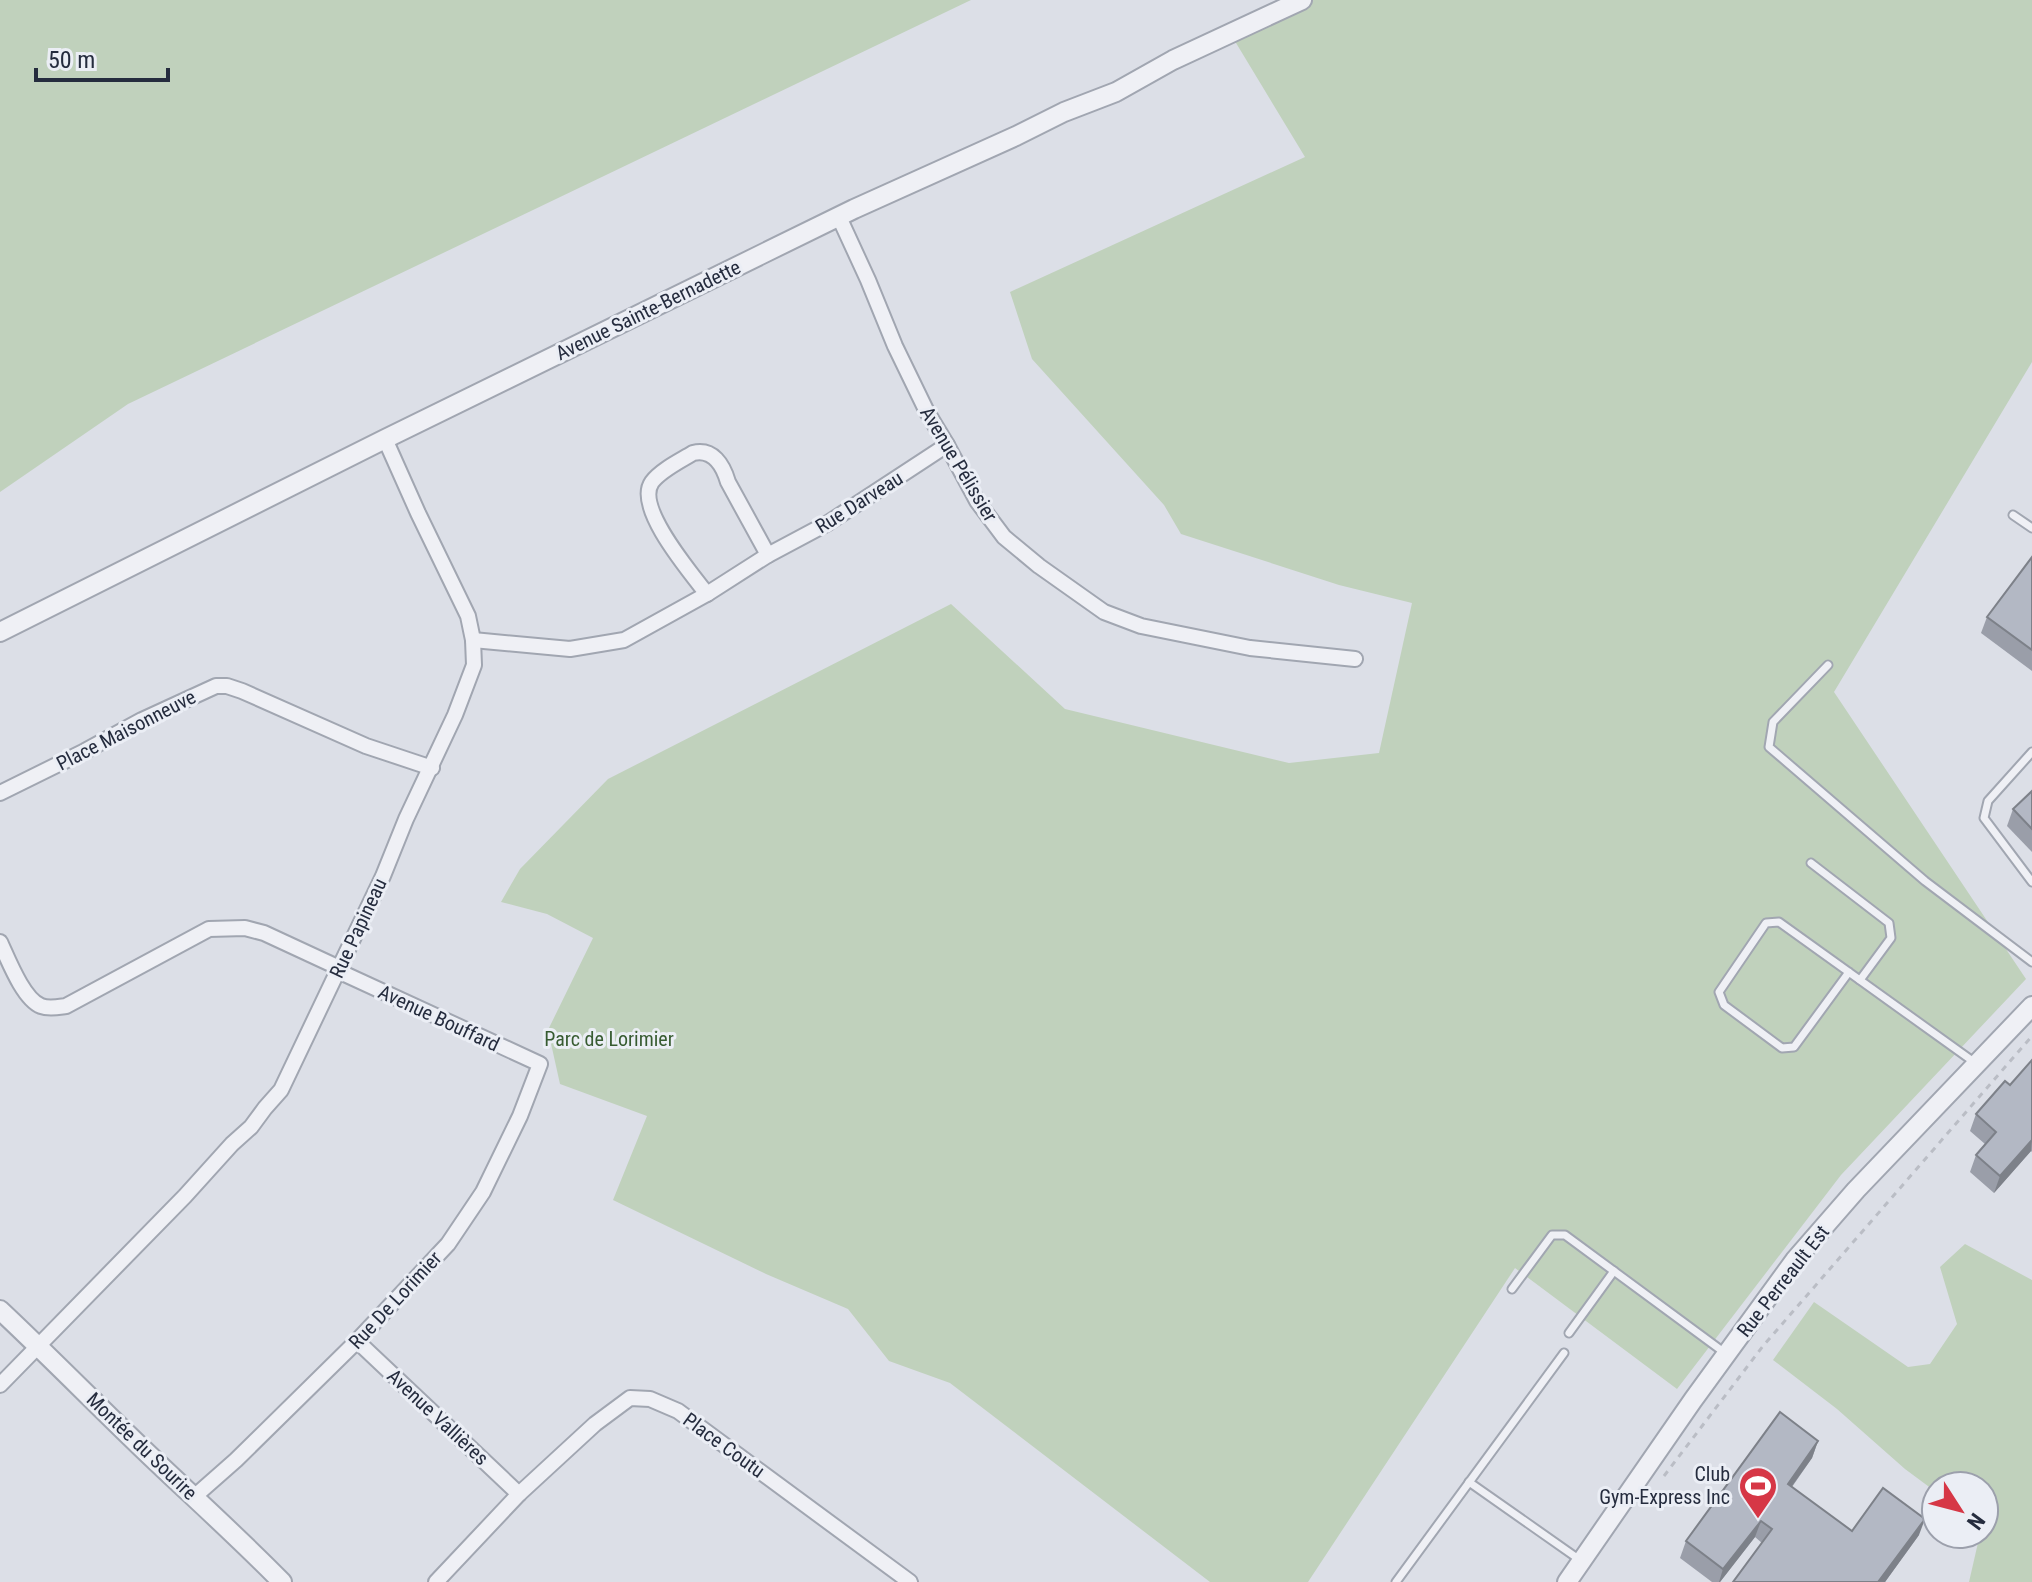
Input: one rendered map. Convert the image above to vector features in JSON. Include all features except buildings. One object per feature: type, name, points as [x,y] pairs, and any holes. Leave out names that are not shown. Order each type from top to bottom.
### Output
[{"type":"street","name":"Avenue Sainte-Bernadette","points":[[0,632],[839,217],[1064,112],[1116,92],[1202,46],[1302,0]]},
{"type":"street","name":"Avenue Pélissier","points":[[839,217],[927,412],[977,501],[1004,537],[1104,612],[1141,626],[1250,648],[1355,659]]},
{"type":"street","name":"Rue Papineau","points":[[0,1385],[251,1127],[281,1090],[383,876],[455,715],[474,665],[468,616],[385,439]]},
{"type":"street","name":"Rue Darveau","points":[[473,640],[570,649],[624,640],[828,523],[947,445]]},
{"type":"street","points":[[707,594],[660,528],[649,504],[647,491],[654,479],[693,453],[700,451],[715,456],[768,555]]},
{"type":"street","name":"Place Maisonneuve","points":[[0,793],[156,713],[216,686],[242,691],[366,746],[432,768]]},
{"type":"street","points":[[0,942],[29,997],[47,1007],[66,1006],[188,939],[209,929],[222,927],[264,933],[333,965],[338,971]]},
{"type":"street","name":"Avenue Bouffard","points":[[338,971],[540,1064]]},
{"type":"street","name":"Rue Perreault Est","points":[[1567,1582],[1795,1260],[1856,1190],[2032,1006]]},
{"type":"street","name":"Rue De Lorimier","points":[[194,1497],[357,1341],[459,1229],[483,1192],[520,1116],[540,1064]]},
{"type":"street","name":"Montée du Sourire","points":[[0,1310],[282,1582]]},
{"type":"street","name":"Avenue Vallières","points":[[357,1341],[519,1494]]},
{"type":"street","name":"Place Coutu","points":[[436,1582],[519,1494],[595,1424],[630,1398],[650,1399],[678,1411],[910,1582]]},
{"type":"lane","points":[[2013,515],[2032,528]]},
{"type":"lane","points":[[1828,665],[1773,722],[1769,747],[1925,881],[2032,962]]},
{"type":"lane","points":[[2032,752],[1988,801],[1984,818],[2032,882]]},
{"type":"lane","points":[[1811,863],[1889,923],[1891,938],[1860,980]]},
{"type":"lane","points":[[1849,972],[1794,1047],[1782,1048],[1724,1005],[1719,992],[1766,923],[1779,922],[1849,972],[1976,1064]]},
{"type":"lane","points":[[1512,1289],[1552,1235],[1565,1235],[1727,1354]]},
{"type":"lane","points":[[1569,1333],[1614,1271]]},
{"type":"lane","points":[[1396,1582],[1564,1353]]},
{"type":"lane","points":[[1469,1482],[1581,1561]]},
{"type":"path","points":[[1660,1482],[1763,1346],[2032,1036]]},
{"type":"green space","points":[[0,0],[971,0],[128,404],[0,492]]},
{"type":"green space","name":"Parc de Lorimier","points":[[1302,0],[2032,0],[2032,362],[1834,692],[2026,979],[1841,1175],[1677,1389],[1515,1268],[1308,1582],[1210,1582],[950,1383],[889,1361],[848,1309],[766,1274],[613,1200],[647,1116],[560,1084],[548,1030],[593,938],[547,914],[501,902],[520,869],[608,779],[951,604],[1065,709],[1289,763],[1379,753],[1412,603],[1339,585],[1181,534],[1164,505],[1032,359],[1010,292],[1305,157],[1230,33]]},
{"type":"green space","points":[[1965,1244],[2032,1280],[2032,1582],[1969,1582],[1976,1550],[2000,1550],[2000,1470],[1920,1470],[1920,1480],[1837,1409],[1773,1360],[1814,1302],[1908,1367],[1930,1364],[1957,1324],[1940,1267]]},
{"type":"place","name":"Club Gym-Express Inc","points":[[1758,1520]]}]
